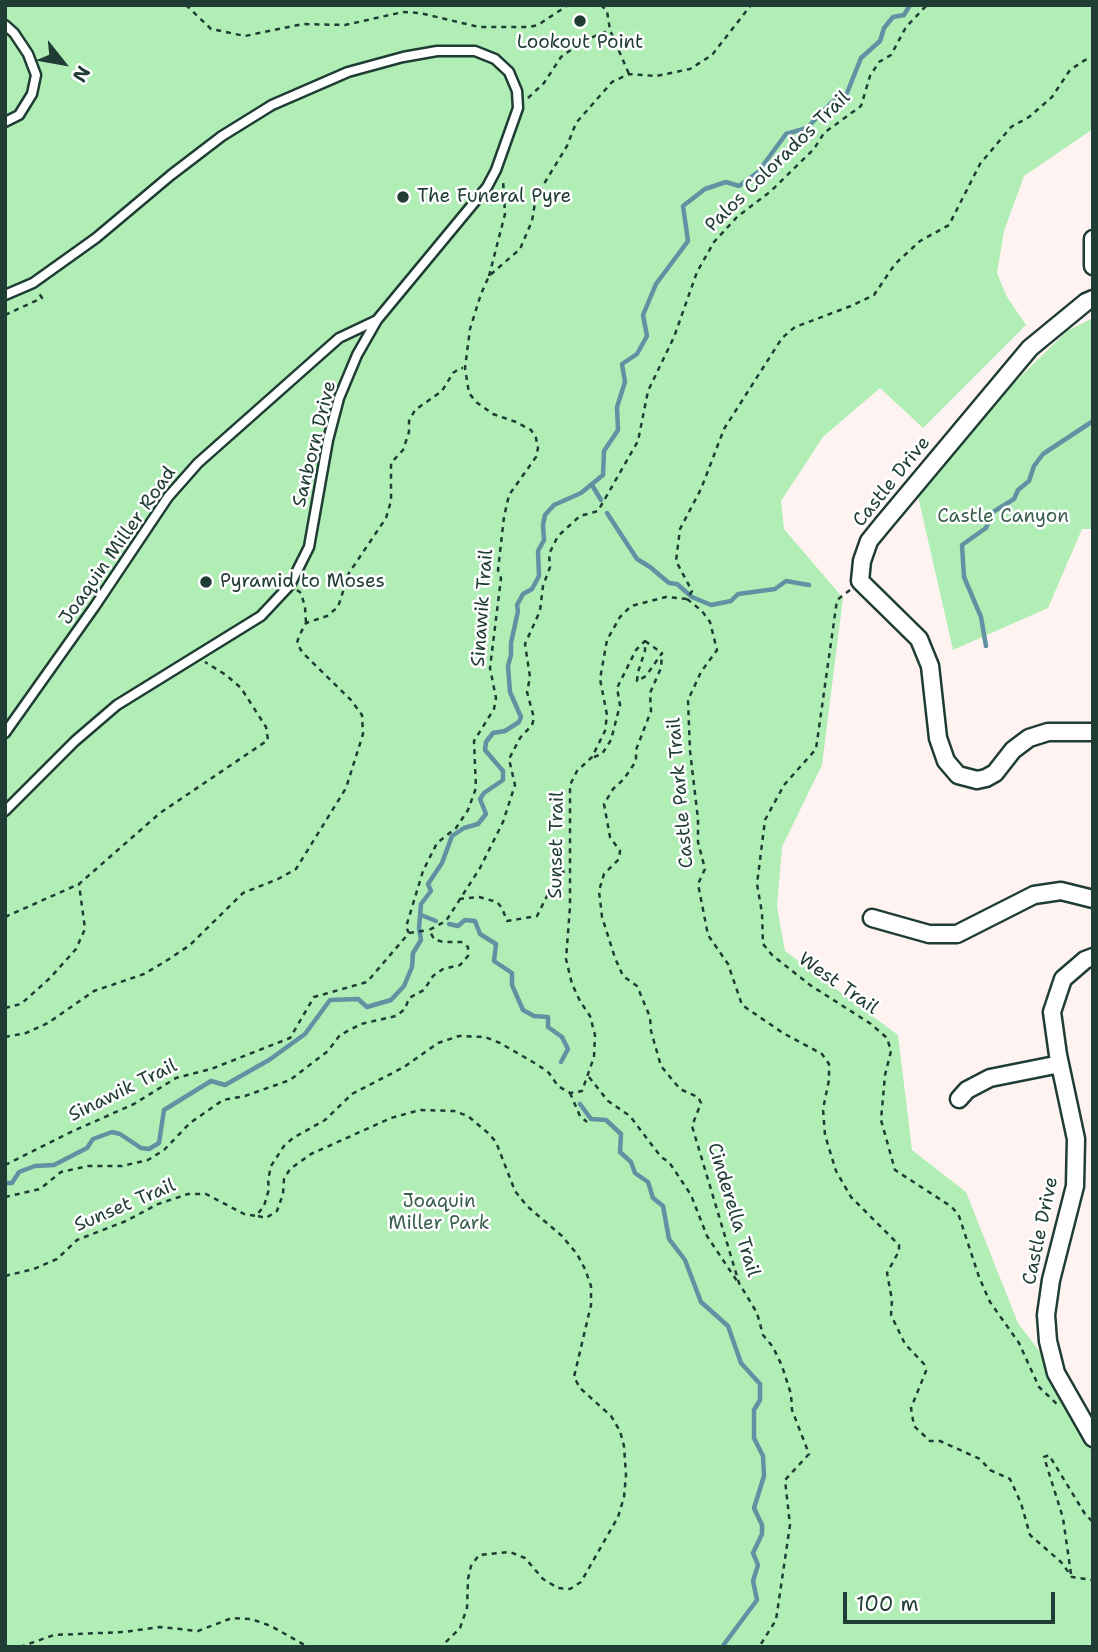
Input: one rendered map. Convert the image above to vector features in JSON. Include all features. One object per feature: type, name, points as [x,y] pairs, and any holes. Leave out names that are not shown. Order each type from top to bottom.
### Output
[{"type":"street","points":[[1093,239],[1093,265]]},
{"type":"street","name":"Castle Drive","points":[[860,581],[862,561],[869,541],[881,525],[1030,348],[1093,299]]},
{"type":"street","points":[[860,581],[919,639],[930,666],[938,738],[946,761],[958,775],[977,780],[986,778],[995,773],[1013,750],[1029,738],[1048,732],[1093,732]]},
{"type":"street","points":[[872,918],[929,934],[957,934],[1034,895],[1061,891],[1093,899]]},
{"type":"street","name":"Castle Drive","points":[[1093,957],[1085,960],[1063,979],[1052,1012],[1076,1139],[1075,1186],[1051,1280],[1046,1315],[1048,1341],[1056,1373],[1093,1438]]},
{"type":"street","points":[[959,1099],[967,1090],[990,1078],[1060,1064]]},
{"type":"lane","points":[[5,25],[28,54],[36,75],[32,94],[19,115],[5,122]]},
{"type":"lane","points":[[5,295],[33,283],[96,238],[222,136],[272,106],[348,72],[402,57],[437,51],[475,51],[495,59],[509,72],[517,91],[518,108]]},
{"type":"lane","name":"Sanborn Drive","points":[[5,811],[75,741],[117,705],[199,657],[261,616],[290,585],[309,547],[317,493],[339,398],[357,355],[377,320],[487,187],[496,170],[518,108]]},
{"type":"lane","name":"Joaquin Miller Road","points":[[5,733],[168,497],[198,463],[339,338],[377,320]]},
{"type":"path","points":[[186,5],[211,29],[245,36],[303,24],[345,25],[403,12],[420,13],[478,27],[529,27],[538,25],[568,5]]},
{"type":"path","points":[[601,5],[607,11],[610,30],[629,74],[656,76],[690,69],[712,55],[751,5]]},
{"type":"path","name":"Palos Colorados Trail","points":[[429,930],[446,921],[480,868],[503,822],[515,785],[509,759],[534,718],[527,692],[530,677],[525,644],[540,611],[543,586],[551,567],[549,554],[558,536],[580,516],[598,511],[638,441],[648,391],[674,337],[697,272],[714,242],[737,217],[771,191],[814,149],[824,133],[861,106],[870,76],[879,62],[891,55],[906,27],[927,5]]},
{"type":"path","points":[[518,108],[544,82],[561,57],[583,41],[610,30]]},
{"type":"path","points":[[687,598],[692,591],[676,561],[680,529],[701,489],[724,429],[782,338],[795,327],[874,295],[895,264],[920,241],[949,225],[980,164],[1011,127],[1029,117],[1052,97],[1070,70],[1085,60],[1093,59]]},
{"type":"path","name":"Sinawik Trail","points":[[5,1166],[134,1104],[176,1078],[211,1069],[290,1038],[314,997],[367,982],[409,933],[407,927],[423,872],[437,843],[456,828],[468,810],[476,788],[474,741],[494,709],[496,698],[490,668],[501,578],[498,570],[504,517],[509,495],[536,457],[538,448],[531,430],[493,414],[476,402],[469,393],[465,368],[470,329],[489,276],[520,249],[532,221],[536,197],[567,146],[576,122],[612,82],[629,74]]},
{"type":"path","points":[[489,276],[505,214],[503,178],[496,170]]},
{"type":"path","points":[[5,315],[42,298],[33,283]]},
{"type":"path","points":[[306,623],[327,616],[338,607],[349,573],[386,518],[391,501],[391,463],[402,450],[409,432],[409,421],[415,410],[443,391],[453,373],[465,368]]},
{"type":"path","name":"West Trail","points":[[860,581],[837,600],[816,749],[784,785],[765,820],[758,884],[763,944],[772,955],[810,985],[872,1024],[887,1038],[891,1051],[885,1075],[881,1120],[895,1170],[952,1207],[959,1216],[990,1302],[1019,1343],[1039,1387],[1055,1404],[1076,1409]]},
{"type":"path","points":[[5,1037],[26,1033],[48,1023],[94,991],[144,974],[190,945],[243,893],[296,869],[346,788],[363,734],[362,715],[357,708],[315,666],[297,643],[306,623],[305,607],[301,593],[290,585]]},
{"type":"path","name":"Sunset Trail","points":[[589,1077],[594,1058],[595,1035],[590,1016],[572,984],[566,959],[570,785],[577,771],[592,757],[605,731],[607,715],[600,679],[607,640],[620,617],[631,606],[666,597],[687,598]]},
{"type":"path","name":"Castle Park Trail","points":[[687,598],[710,622],[717,650],[701,672],[688,700],[698,842],[705,869],[698,884],[708,935],[728,964],[743,1005],[783,1033],[822,1054],[829,1065],[823,1110],[825,1135],[836,1171],[851,1197],[899,1245],[899,1251],[887,1273],[892,1300],[891,1315],[905,1344],[924,1364],[926,1371],[911,1408],[914,1426],[930,1441],[940,1441],[980,1459],[990,1470],[1010,1479],[1021,1503],[1030,1535],[1061,1562],[1072,1577]]},
{"type":"path","points":[[645,641],[663,653],[646,676],[637,681],[645,651],[645,641]]},
{"type":"path","points":[[592,757],[602,754],[611,740],[620,705],[617,688],[636,650],[645,641]]},
{"type":"path","name":"Cinderella Trail","points":[[663,653],[662,668],[650,693],[652,711],[636,750],[636,761],[604,804],[610,837],[620,851],[619,859],[604,874],[599,891],[602,917],[623,976],[637,986],[650,1017],[661,1066],[680,1088],[698,1097],[701,1103],[692,1126],[739,1283],[757,1312],[762,1335],[773,1347],[782,1366],[791,1394],[792,1410],[809,1454],[785,1480],[790,1525],[776,1620],[759,1647]]},
{"type":"path","points":[[5,917],[79,884],[160,813],[268,740],[266,727],[241,688],[199,657]]},
{"type":"path","points":[[607,715],[618,716]]},
{"type":"path","points":[[459,899],[479,897],[497,902],[507,921],[537,916],[558,874],[570,869]]},
{"type":"path","points":[[5,1008],[21,1003],[50,978],[76,949],[85,929],[79,884]]},
{"type":"path","points":[[5,1198],[40,1189],[61,1172],[88,1166],[122,1166],[148,1160],[164,1150],[190,1123],[223,1100],[245,1096],[290,1080],[328,1051],[340,1035],[360,1024],[396,1016],[404,1009],[409,998],[424,990],[433,976],[443,969],[460,965],[468,956],[468,947],[461,942],[434,939],[429,930],[409,933]]},
{"type":"path","points":[[441,1647],[460,1628],[467,1608],[471,1566],[479,1555],[510,1552],[525,1558],[543,1579],[558,1588],[570,1589],[581,1582],[618,1517],[624,1497],[626,1475],[620,1431],[611,1416],[580,1388],[574,1377],[591,1305],[591,1286],[585,1269],[562,1236],[527,1206],[515,1191],[496,1142],[468,1116],[454,1111],[420,1110],[391,1118],[311,1154],[298,1162],[284,1180],[283,1194],[277,1211],[266,1218],[256,1216],[264,1206],[271,1166],[284,1146],[293,1138],[325,1120],[352,1094],[404,1067],[438,1043],[459,1036],[485,1037],[538,1065],[558,1086],[570,1093],[580,1116],[587,1122]]},
{"type":"path","points":[[570,1093],[582,1091],[589,1077],[608,1101],[630,1116],[661,1157],[669,1162],[691,1195],[707,1236],[739,1283]]},
{"type":"path","name":"Sunset Trail","points":[[5,1276],[34,1269],[57,1259],[77,1240],[126,1221],[158,1204],[188,1194],[206,1194],[244,1214],[256,1216]]},
{"type":"path","points":[[1093,1522],[1085,1514],[1049,1455],[1044,1457],[1063,1518],[1072,1577],[1093,1580]]},
{"type":"path","points":[[20,1647],[54,1635],[124,1632],[160,1627],[198,1631],[232,1618],[261,1622],[308,1647]]},
{"type":"green space","name":"Joaquin Miller Park","points":[[5,5],[1093,5],[1093,129],[1024,176],[1004,231],[997,273],[1007,297],[1026,325],[923,428],[880,388],[823,437],[781,501],[784,529],[843,598],[822,765],[782,847],[777,907],[785,951],[898,1035],[912,1150],[966,1192],[1018,1323],[1056,1373],[1093,1438],[1093,1647],[5,1647]]},
{"type":"green space","name":"Castle Canyon","points":[[1093,318],[1093,529],[1082,529],[1048,608],[953,650],[918,496],[1008,389],[1067,331]]},
{"type":"waterway","points":[[5,1183],[12,1183],[19,1172],[35,1166],[54,1165],[87,1148],[93,1139],[112,1132],[120,1134],[141,1148],[149,1149],[159,1143],[164,1110],[211,1081],[225,1085],[269,1060],[305,1034],[330,1000],[358,999],[367,1007],[391,1000],[404,986],[412,967],[413,953],[421,940],[421,904],[431,891],[428,884],[442,863],[452,836],[464,828],[478,824],[486,814],[480,799],[503,780],[503,771],[485,750],[486,742],[493,733],[505,731],[519,722],[521,717],[510,692],[508,666],[517,605],[523,594],[532,589],[539,576],[538,551],[544,540],[545,515],[554,505],[581,493],[603,475],[604,451],[618,430],[617,407],[625,382],[622,364],[637,354],[647,336],[643,315],[656,284],[688,241],[683,206],[705,189],[726,182],[739,186],[758,172],[786,134],[807,128],[831,103],[847,93],[861,58],[880,41],[884,28],[893,17],[904,15],[910,5]]},
{"type":"waterway","points":[[986,646],[981,617],[964,577],[962,545],[986,528],[993,512],[1014,499],[1018,490],[1029,481],[1034,466],[1043,454],[1093,421]]},
{"type":"waterway","points":[[592,485],[601,500]]},
{"type":"waterway","points":[[607,513],[637,559],[669,583],[677,584],[692,597],[711,605],[731,601],[738,594],[775,589],[786,581],[809,585]]},
{"type":"waterway","points":[[421,915],[436,921]]},
{"type":"waterway","points":[[449,924],[458,926],[465,920],[475,921],[480,934],[496,944],[494,961],[512,973],[512,985],[523,1010],[534,1016],[548,1017],[548,1027],[562,1037],[568,1049],[561,1062]]},
{"type":"waterway","points":[[580,1104],[591,1119],[606,1120],[621,1134],[620,1152],[631,1162],[635,1173],[648,1182],[653,1198],[663,1206],[669,1239],[685,1260],[701,1302],[728,1326],[741,1363],[760,1384],[760,1400],[754,1410],[754,1438],[763,1456],[764,1476],[754,1508],[762,1525],[762,1534],[753,1553],[758,1565],[753,1581],[757,1600],[722,1647]]},
{"type":"place","name":"Lookout Point","points":[[580,21]]},
{"type":"place","name":"The Funeral Pyre","points":[[403,197]]},
{"type":"place","name":"Pyramid to Moses","points":[[206,582]]}]
